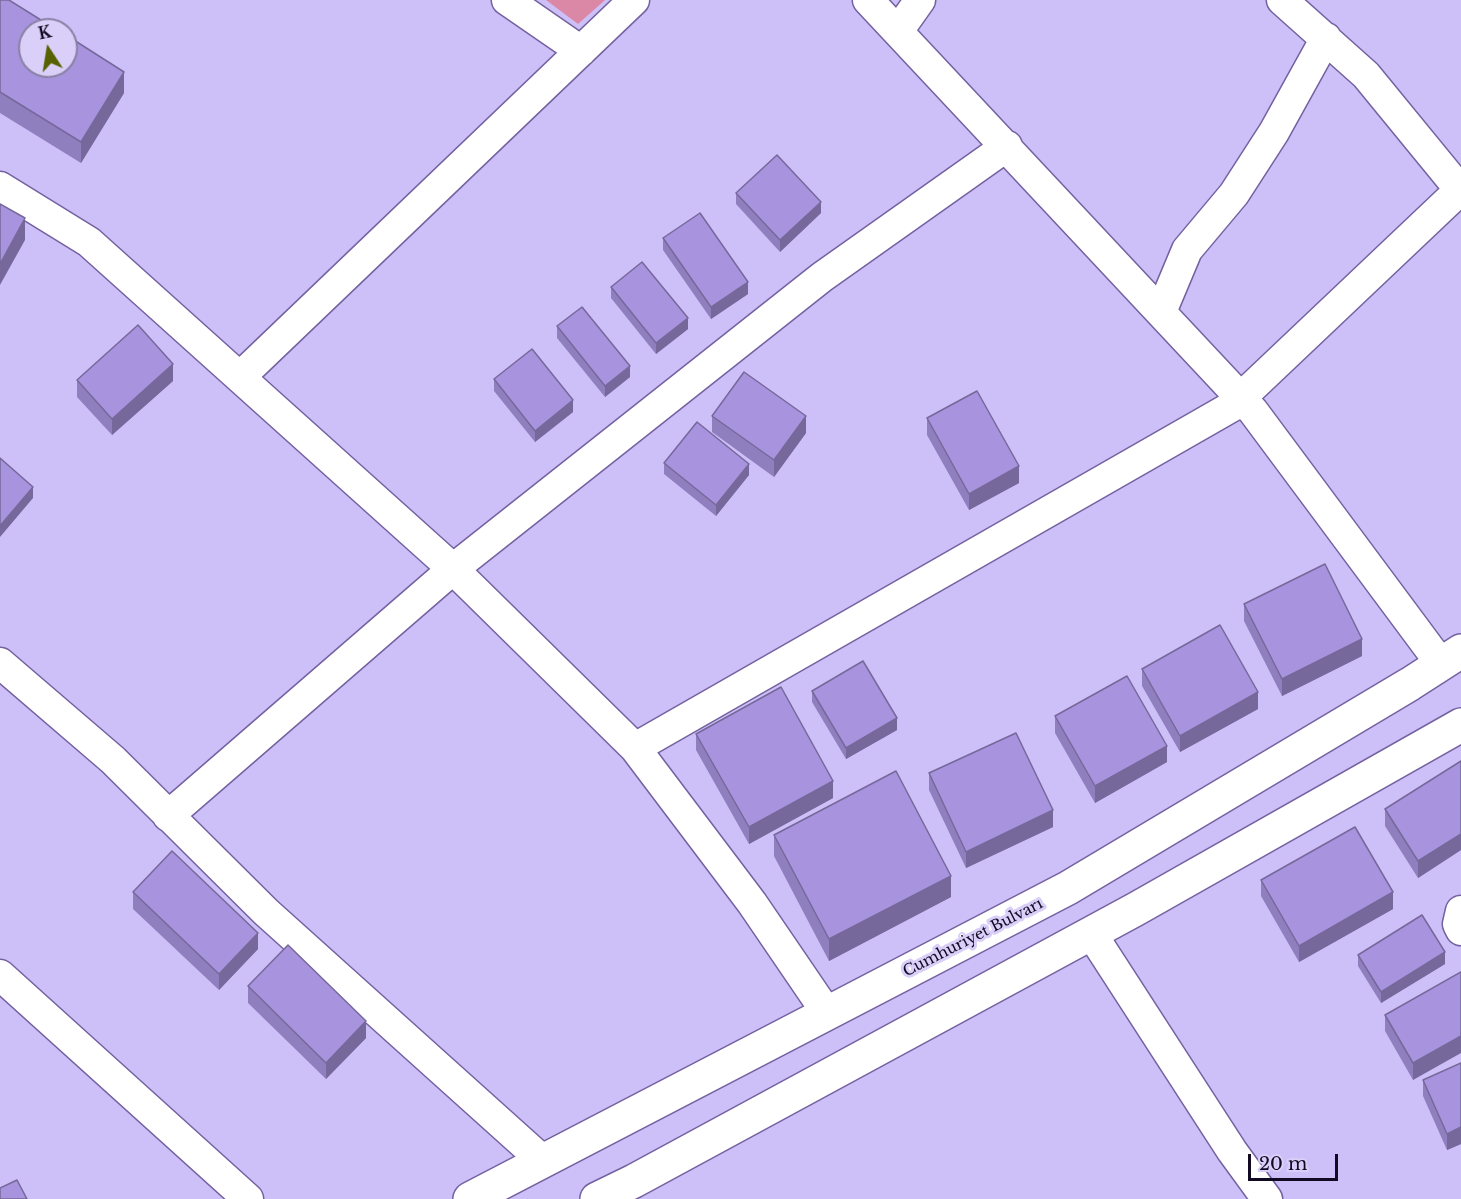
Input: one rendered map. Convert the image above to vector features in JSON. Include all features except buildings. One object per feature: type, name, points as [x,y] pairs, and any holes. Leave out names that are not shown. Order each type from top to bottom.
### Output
[{"type":"main road","name":"Cumhuriyet Bulvarı","points":[[470,1199],[1068,888],[1410,684],[1451,657]]},
{"type":"main road","points":[[604,1198],[1091,933],[1460,727]]},
{"type":"street","points":[[507,0],[581,51]]},
{"type":"street","points":[[240,377],[634,0]]},
{"type":"street","points":[[868,0],[1253,411],[1451,657]]},
{"type":"street","points":[[898,31],[920,0]]},
{"type":"street","points":[[635,748],[1231,407],[1460,190],[1366,75],[1282,0]]},
{"type":"street","points":[[1161,312],[1187,250],[1234,194],[1274,132],[1326,38]]},
{"type":"street","points":[[168,816],[453,569],[822,277],[1007,146]]},
{"type":"street","points":[[0,187],[88,242],[453,569],[635,748],[752,903],[827,1013]]},
{"type":"street","points":[[0,663],[112,760],[266,912],[543,1161]]},
{"type":"street","points":[[1461,911],[1458,924],[1461,930]]},
{"type":"street","points":[[1091,933],[1232,1151],[1255,1195]]},
{"type":"street","points":[[0,975],[248,1199]]},
{"type":"shaded area","points":[[546,0],[605,0],[578,24]]}]
